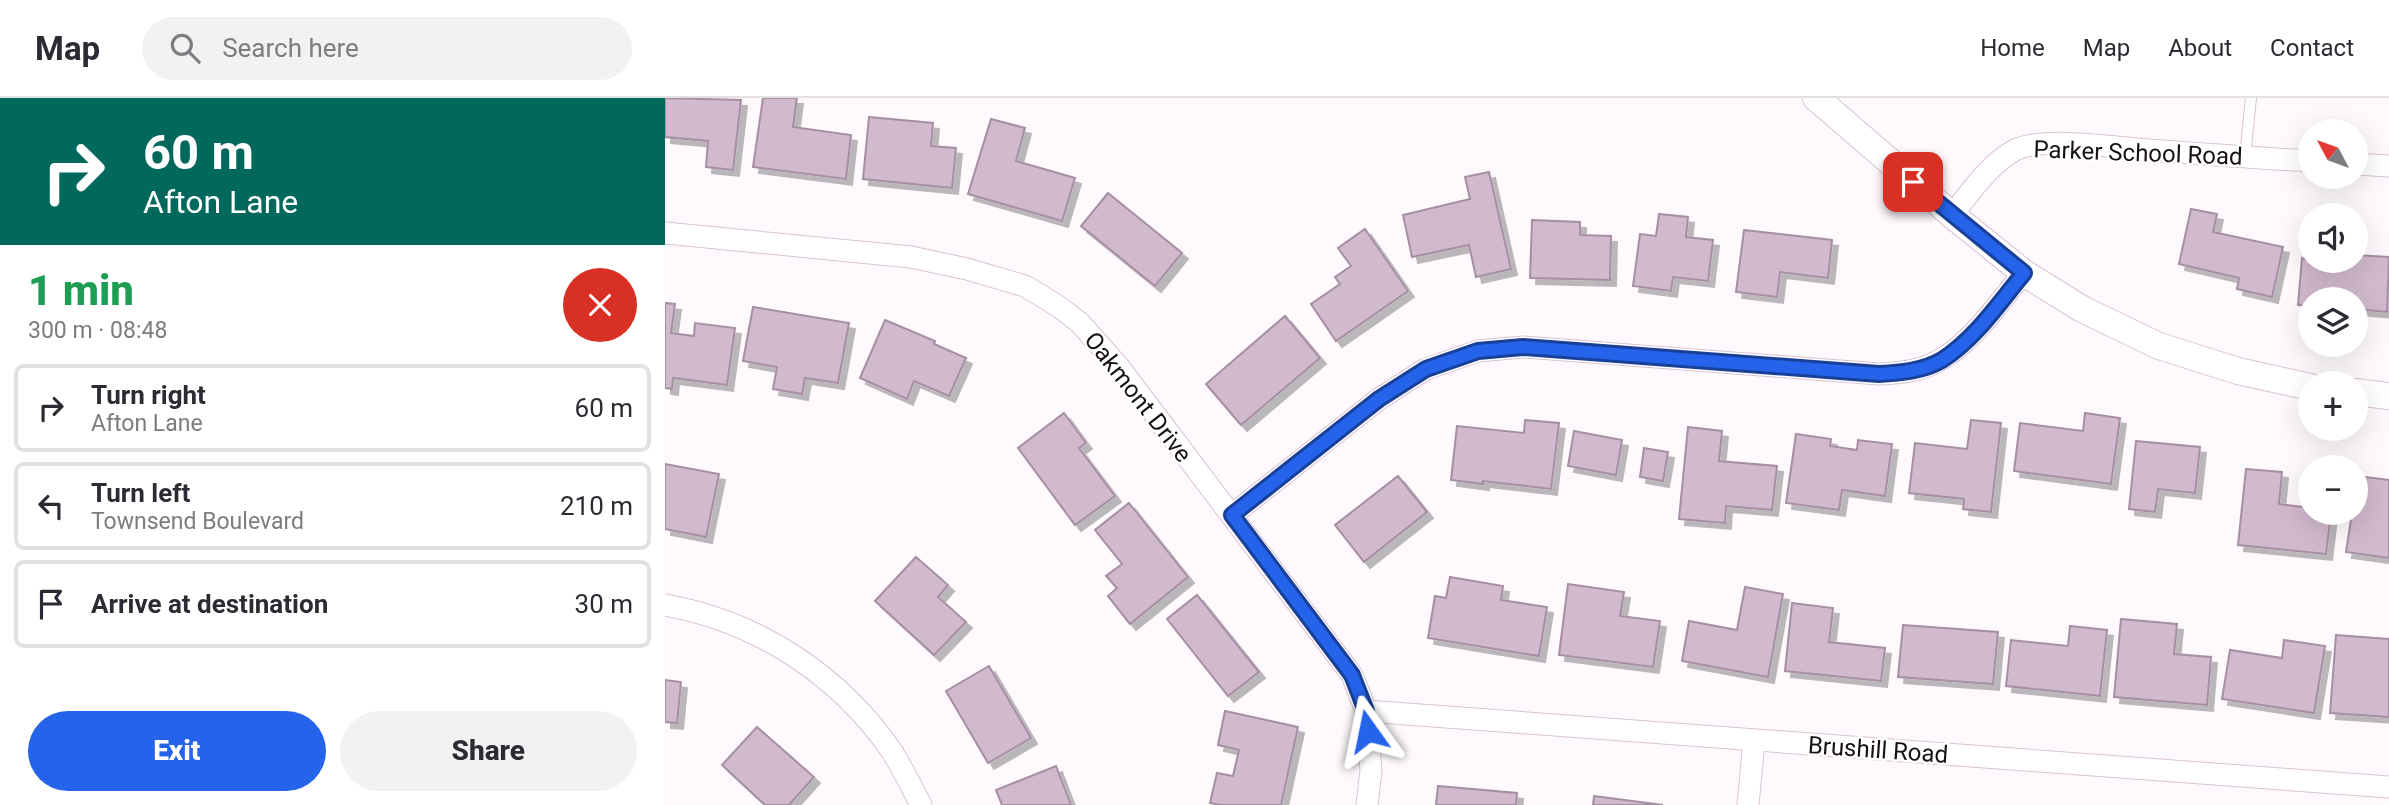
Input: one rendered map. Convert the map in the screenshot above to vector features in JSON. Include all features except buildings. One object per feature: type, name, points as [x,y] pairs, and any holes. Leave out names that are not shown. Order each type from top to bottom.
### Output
[{"type":"street","points":[[1816,98],[2024,273],[2082,309],[2159,346],[2238,371],[2298,384]]},
{"type":"street","name":"Parker School Road","points":[[1952,215],[1985,176],[2005,158],[2015,150],[2032,144],[2298,160]]},
{"type":"street","points":[[2368,165],[2389,166]]},
{"type":"street","name":"Oakmont Drive","points":[[665,233],[911,257],[967,269],[1025,286],[1080,323],[1100,344],[1352,675],[1366,711],[1371,771],[1367,805]]},
{"type":"street","points":[[1232,515],[1379,399],[1426,369],[1478,351],[1523,347],[1879,374],[1907,372],[1940,361],[1968,339],[2024,273]]},
{"type":"street","points":[[2368,394],[2389,396]]},
{"type":"street","points":[[665,605],[698,611],[742,626],[824,677],[859,710],[893,754],[921,805]]},
{"type":"street","name":"Brushill Road","points":[[1366,711],[2389,788]]},
{"type":"street","points":[[1748,805],[1754,741]]},
{"type":"lane","points":[[2245,157],[2251,98]]},
{"type":"route","points":[[1368,731],[1366,711],[1352,675],[1232,515],[1379,399],[1426,369],[1478,351],[1523,347],[1879,374],[1907,372],[1940,361],[1968,339],[2024,273],[1913,182]]}]
